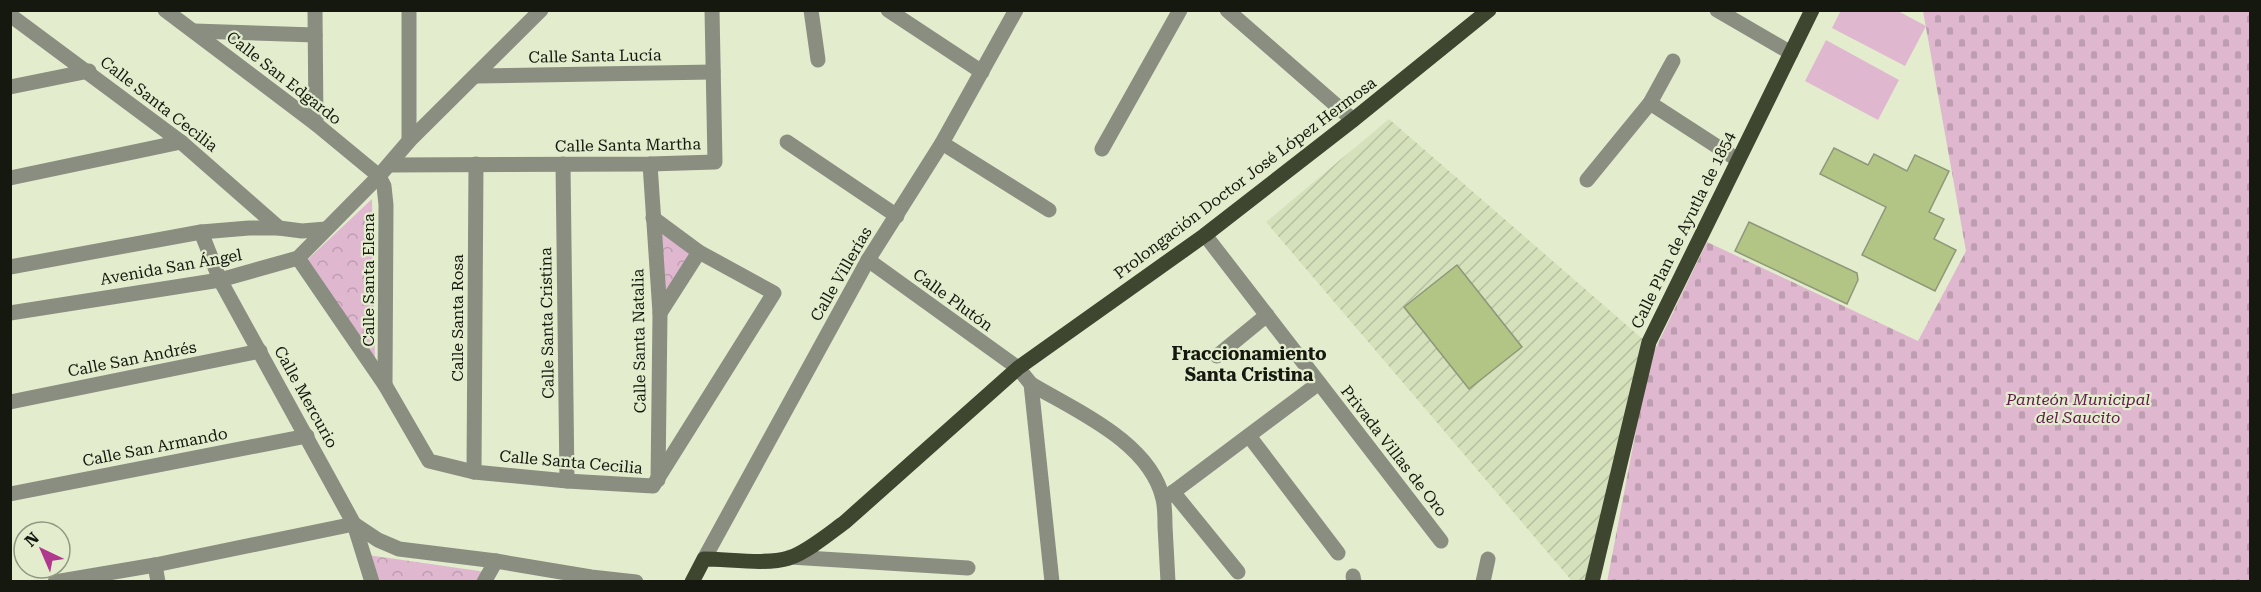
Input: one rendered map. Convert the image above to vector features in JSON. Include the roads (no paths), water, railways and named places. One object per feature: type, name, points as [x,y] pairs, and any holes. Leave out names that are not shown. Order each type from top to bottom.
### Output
[{"type":"main road","name":"Prolongación Doctor José López Hermosa","points":[[790,557],[845,522],[1018,368],[1205,235],[1489,10]]},
{"type":"main road","name":"Calle Plan de Ayutla de 1854","points":[[1592,582],[1649,342],[1812,10]]},
{"type":"main road","points":[[692,582],[704,559],[773,560],[790,557]]},
{"type":"street","name":"Calle San Edgardo","points":[[165,10],[316,124],[379,176]]},
{"type":"street","points":[[315,10],[316,124]]},
{"type":"street","points":[[409,10],[410,141]]},
{"type":"street","name":"Avenida San Ángel","points":[[10,313],[220,280],[298,258],[390,165],[410,141],[541,10]]},
{"type":"street","name":"Calle Santa Martha","points":[[390,165],[715,162],[712,10]]},
{"type":"street","points":[[811,10],[818,60]]},
{"type":"street","points":[[888,10],[982,72]]},
{"type":"street","name":"Calle Villerías","points":[[704,559],[868,260],[942,143],[1016,10]]},
{"type":"street","points":[[1102,149],[1180,10]]},
{"type":"street","points":[[1227,10],[1353,120]]},
{"type":"street","points":[[1717,10],[1791,52]]},
{"type":"street","name":"Calle Santa Cecilia","points":[[10,15],[89,71],[181,142],[279,228]]},
{"type":"street","points":[[194,31],[315,35]]},
{"type":"street","points":[[1587,180],[1650,103],[1673,61]]},
{"type":"street","points":[[10,87],[89,71]]},
{"type":"street","name":"Calle Santa Lucía","points":[[477,76],[713,72]]},
{"type":"street","points":[[1650,103],[1738,160]]},
{"type":"street","points":[[10,178],[181,142]]},
{"type":"street","points":[[786,142],[897,216]]},
{"type":"street","points":[[942,143],[1049,210]]},
{"type":"street","name":"Calle Santa Rosa","points":[[474,472],[476,164]]},
{"type":"street","name":"Calle Santa Cristina","points":[[564,164],[567,481]]},
{"type":"street","name":"Calle Santa Natalia","points":[[650,164],[660,313],[658,480]]},
{"type":"street","name":"Calle Santa Elena","points":[[379,176],[384,186],[386,205],[385,385]]},
{"type":"street","name":"Calle Santa Cecilia","points":[[298,258],[385,385],[429,461],[474,472],[653,486],[774,293],[699,252],[652,218]]},
{"type":"street","name":"Avenida San Ángel","points":[[10,267],[201,232],[249,228],[326,230]]},
{"type":"street","name":"Calle Mercurio","points":[[201,232],[220,280],[354,524],[372,582]]},
{"type":"street","name":"Privada Villas de Oro","points":[[1205,235],[1441,541]]},
{"type":"street","points":[[660,313],[699,252]]},
{"type":"street","name":"Calle Plutón","points":[[868,260],[1018,368],[1031,384]]},
{"type":"street","points":[[1217,356],[1267,315]]},
{"type":"street","name":"Calle San Andrés","points":[[10,402],[260,351]]},
{"type":"street","points":[[1169,496],[1319,383]]},
{"type":"street","points":[[1031,384],[1119,437],[1133,449],[1169,496],[1238,572]]},
{"type":"street","points":[[1031,384],[1052,582]]},
{"type":"street","name":"Calle San Armando","points":[[10,494],[307,436]]},
{"type":"street","points":[[1249,436],[1338,553]]},
{"type":"street","points":[[1168,582],[1169,496]]},
{"type":"street","points":[[55,582],[155,565],[354,524],[378,540],[399,549],[496,561],[590,579],[636,582]]},
{"type":"street","points":[[790,557],[968,568]]},
{"type":"street","points":[[1483,582],[1488,559]]},
{"type":"street","points":[[484,582],[496,561]]},
{"type":"street","points":[[155,565],[158,582]]},
{"type":"district","name":"Fraccionamiento Santa Cristina","points":[[1249,364]]},
{"type":"park label","name":"Panteón Municipal del Saucito","points":[[2078,408]]}]
